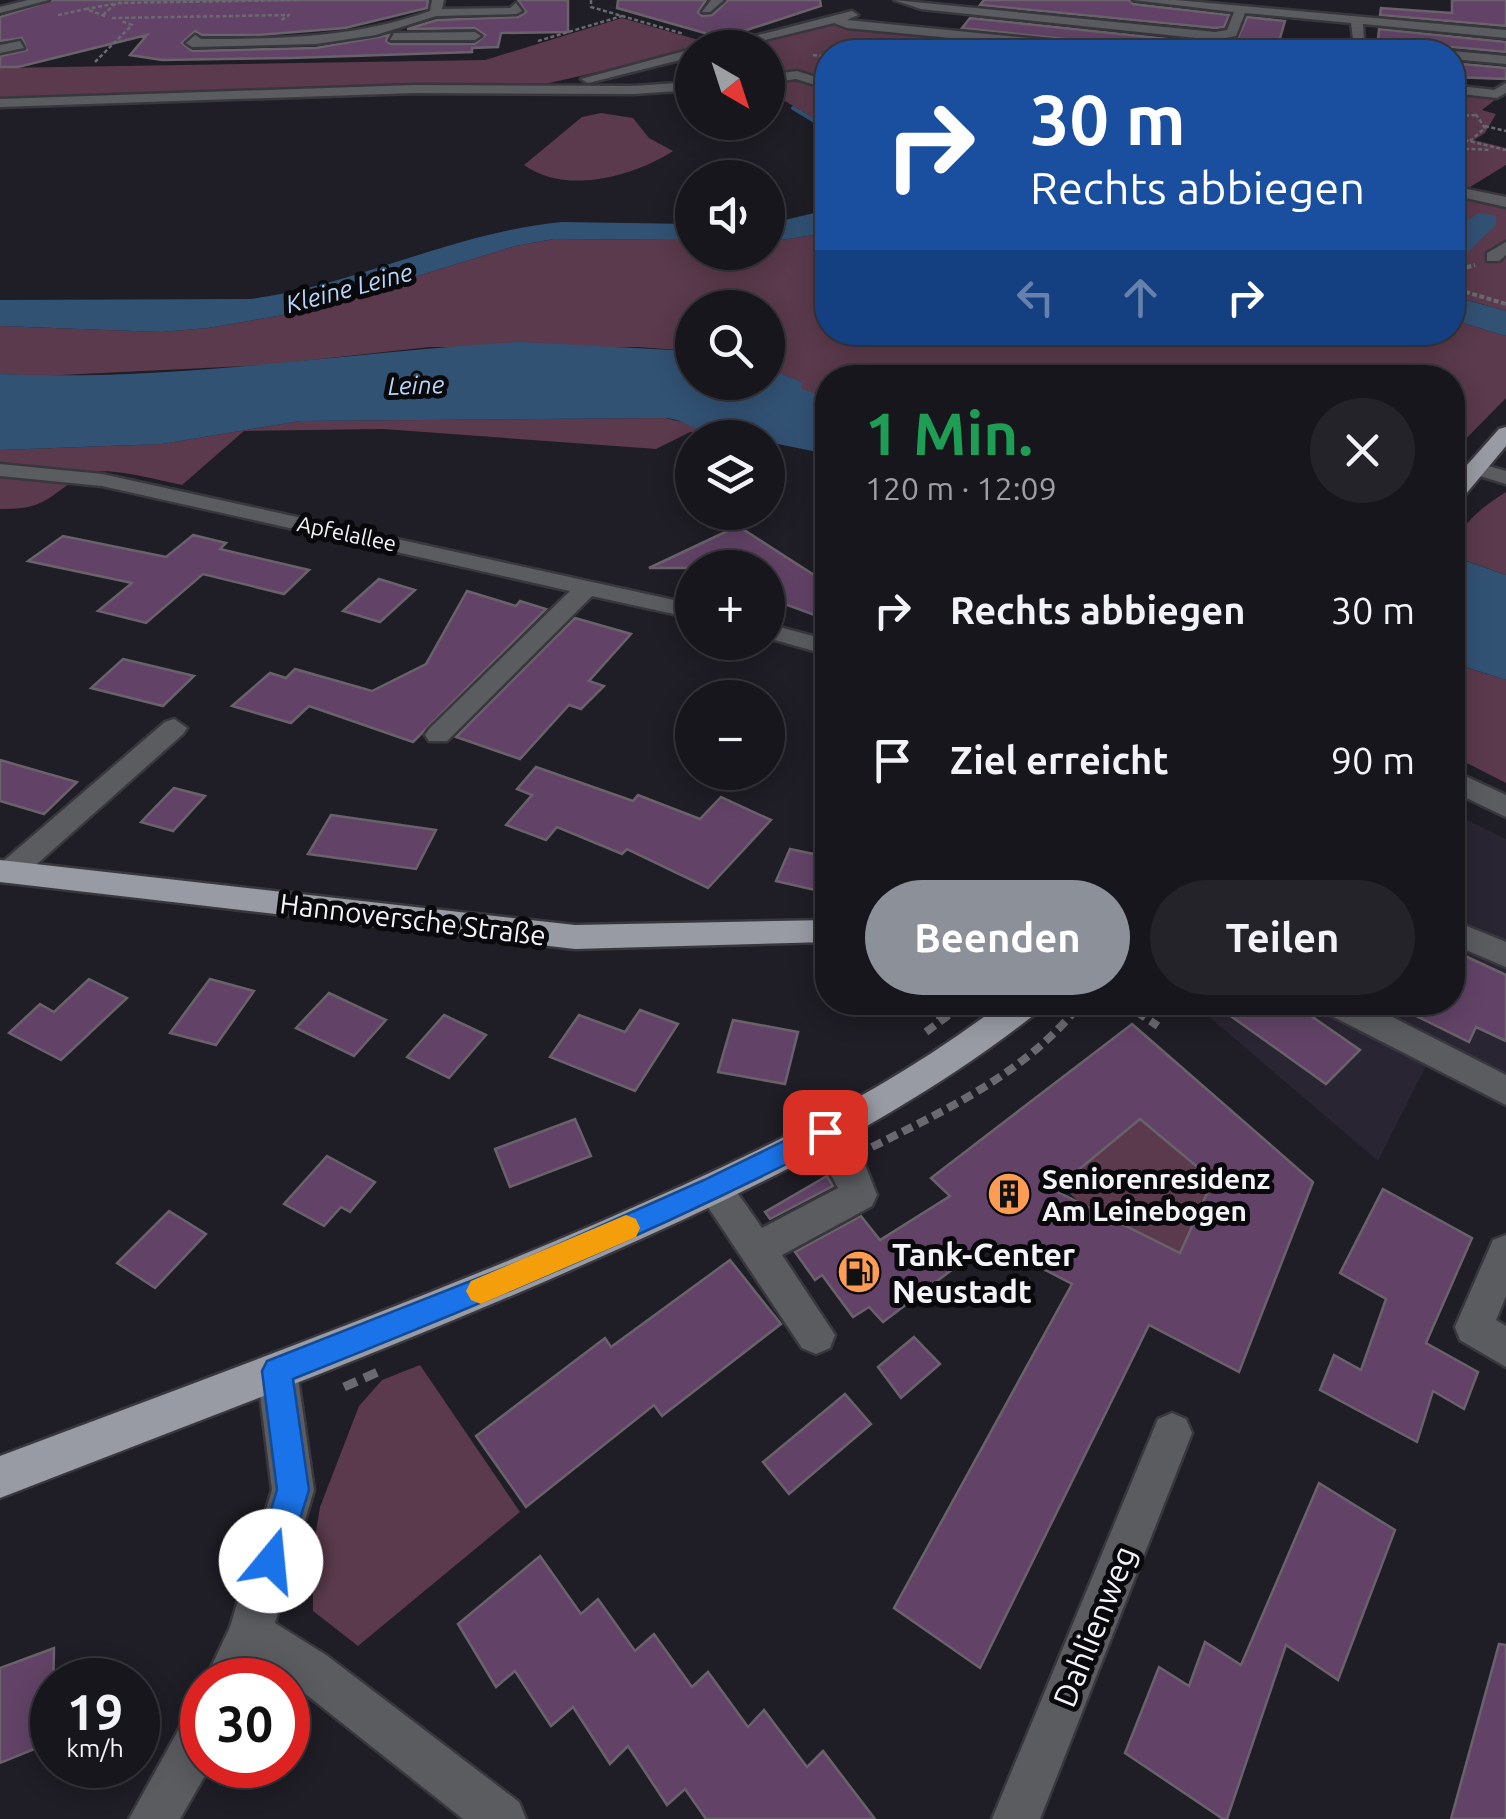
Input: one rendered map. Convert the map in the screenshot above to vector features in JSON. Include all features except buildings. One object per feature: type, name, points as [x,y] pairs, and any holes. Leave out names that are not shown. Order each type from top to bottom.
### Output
[{"type":"main road","points":[[1465,479],[1506,433]]},
{"type":"main road","name":"Hannoversche Straße","points":[[5,872],[575,937],[815,931]]},
{"type":"main road","points":[[0,1478],[534,1270],[714,1189],[916,1084],[980,1042],[1012,1015]]},
{"type":"street","points":[[0,10],[43,0]]},
{"type":"street","points":[[706,10],[718,0]]},
{"type":"street","points":[[1140,0],[1241,9],[1283,6],[1358,24],[1486,40],[1488,32],[1506,34]]},
{"type":"street","points":[[902,2],[1215,36],[1232,33],[1241,9]]},
{"type":"street","points":[[356,37],[437,6],[516,11],[516,6]]},
{"type":"street","points":[[785,31],[871,10]]},
{"type":"street","points":[[835,19],[847,24],[1009,40]]},
{"type":"street","points":[[1358,24],[1358,40]]},
{"type":"street","points":[[195,40],[192,43],[475,36]]},
{"type":"street","points":[[0,49],[20,45]]},
{"type":"street","points":[[1465,55],[1506,60]]},
{"type":"street","points":[[566,88],[675,58]]},
{"type":"street","points":[[785,77],[797,75],[815,81]]},
{"type":"street","points":[[0,103],[675,87]]},
{"type":"street","points":[[1465,90],[1496,94],[1506,88]]},
{"type":"street","points":[[1465,193],[1506,202]]},
{"type":"street","points":[[1474,468],[1506,478]]},
{"type":"street","name":"Apfelallee","points":[[0,470],[102,480],[675,607]]},
{"type":"street","points":[[438,735],[588,586]]},
{"type":"street","points":[[785,636],[815,644]]},
{"type":"street","points":[[5,872],[174,728]]},
{"type":"street","points":[[1465,786],[1506,807]]},
{"type":"street","points":[[1465,937],[1506,955]]},
{"type":"street","points":[[1358,1015],[1506,1091]]},
{"type":"street","points":[[756,1250],[858,1195],[846,1161],[825,1132]]},
{"type":"street","points":[[714,1189],[816,1335]]},
{"type":"street","points":[[1506,1252],[1474,1328],[1506,1348]]},
{"type":"street","points":[[238,1658],[250,1632],[293,1490],[277,1371]]},
{"type":"street","name":"Dahlienweg","points":[[1016,1819],[1172,1433]]},
{"type":"street","points":[[250,1632],[310,1671],[502,1819]]},
{"type":"street","points":[[154,1819],[180,1774]]},
{"type":"path","points":[[132,25],[86,9],[118,2],[298,0]]},
{"type":"path","points":[[590,0],[591,7],[675,33]]},
{"type":"path","points":[[103,15],[118,2]]},
{"type":"path","points":[[538,41],[622,16]]},
{"type":"path","points":[[95,62],[139,18]]},
{"type":"path","points":[[1465,115],[1476,115]]},
{"type":"path","points":[[1470,141],[1484,132],[1484,125],[1506,131]]},
{"type":"path","points":[[1465,140],[1506,151]]},
{"type":"path","points":[[1465,149],[1506,151]]},
{"type":"path","points":[[1465,291],[1506,304]]},
{"type":"path","points":[[940,1015],[940,1020]]},
{"type":"path","points":[[914,1041],[947,1015]]},
{"type":"path","points":[[1142,1015],[1158,1026]]},
{"type":"shaded area","points":[[622,18],[675,33],[675,54],[545,84],[0,101],[0,68],[485,60]]},
{"type":"shaded area","points":[[835,23],[994,40],[815,40],[815,119],[785,101],[785,34]]},
{"type":"shaded area","points":[[1465,93],[1496,99],[1482,110],[1496,114],[1485,133],[1474,140],[1506,148],[1506,165],[1465,190]]},
{"type":"shaded area","points":[[601,113],[633,118],[649,138],[673,151],[619,175],[579,181],[541,174],[524,165],[582,117]]},
{"type":"shaded area","points":[[1465,197],[1506,207],[1506,311],[1465,299]]},
{"type":"shaded area","points":[[815,235],[815,345],[1465,345],[1465,324],[1506,336],[1506,398],[1465,440],[1465,365],[815,365],[815,393],[800,389],[802,382],[785,376],[785,290],[675,290],[675,350],[430,347],[266,365],[41,376],[0,374],[0,326],[161,332],[208,328],[300,312],[515,246],[554,239],[675,240],[675,270],[785,270],[785,239]]},
{"type":"shaded area","points":[[665,418],[675,420],[675,440],[656,449],[383,429],[244,431],[182,485],[119,472],[95,472],[29,507],[0,509],[0,450],[162,444],[300,421]]},
{"type":"shaded area","points":[[1506,492],[1506,575],[1465,560],[1465,526]]},
{"type":"shaded area","points":[[1465,667],[1506,680],[1506,783],[1465,762]]},
{"type":"shaded area","points":[[1465,819],[1506,839],[1506,1097],[1430,1058],[1378,1161],[1207,1015],[1465,1015]]},
{"type":"shaded area","points":[[1140,1119],[1213,1180],[1180,1253],[1080,1203],[1060,1184]]},
{"type":"shaded area","points":[[420,1365],[520,1512],[358,1646],[313,1611],[313,1550],[320,1507],[359,1406],[382,1380]]},
{"type":"water","points":[[815,213],[815,235],[785,239],[785,220]]},
{"type":"water","points":[[1479,213],[1496,216],[1496,225],[1465,254],[1465,222]]},
{"type":"water","name":"Kleine Leine","points":[[562,222],[675,224],[675,240],[554,239],[515,246],[300,312],[208,328],[161,332],[0,326],[0,300],[250,299],[329,282],[522,228]]},
{"type":"water","points":[[1465,300],[1506,311],[1506,336],[1465,324]]},
{"type":"water","name":"Leine","points":[[519,342],[675,350],[675,400],[785,400],[785,375],[802,382],[802,389],[815,393],[815,452],[785,445],[785,420],[665,418],[300,421],[162,444],[0,450],[0,374],[195,370]]},
{"type":"water","points":[[1465,561],[1506,575],[1506,680],[1465,667]]},
{"type":"waterway","points":[[793,108],[815,121]]},
{"type":"slow traffic","points":[[481,1291],[626,1228]]},
{"type":"place","name":"Seniorenresidenz Am Leinebogen","points":[[1009,1194]]},
{"type":"place","name":"Tank-Center Neustadt","points":[[859,1272]]},
{"type":"route","points":[[271,1561],[293,1490],[277,1371],[534,1270],[714,1189],[825,1132]]}]
